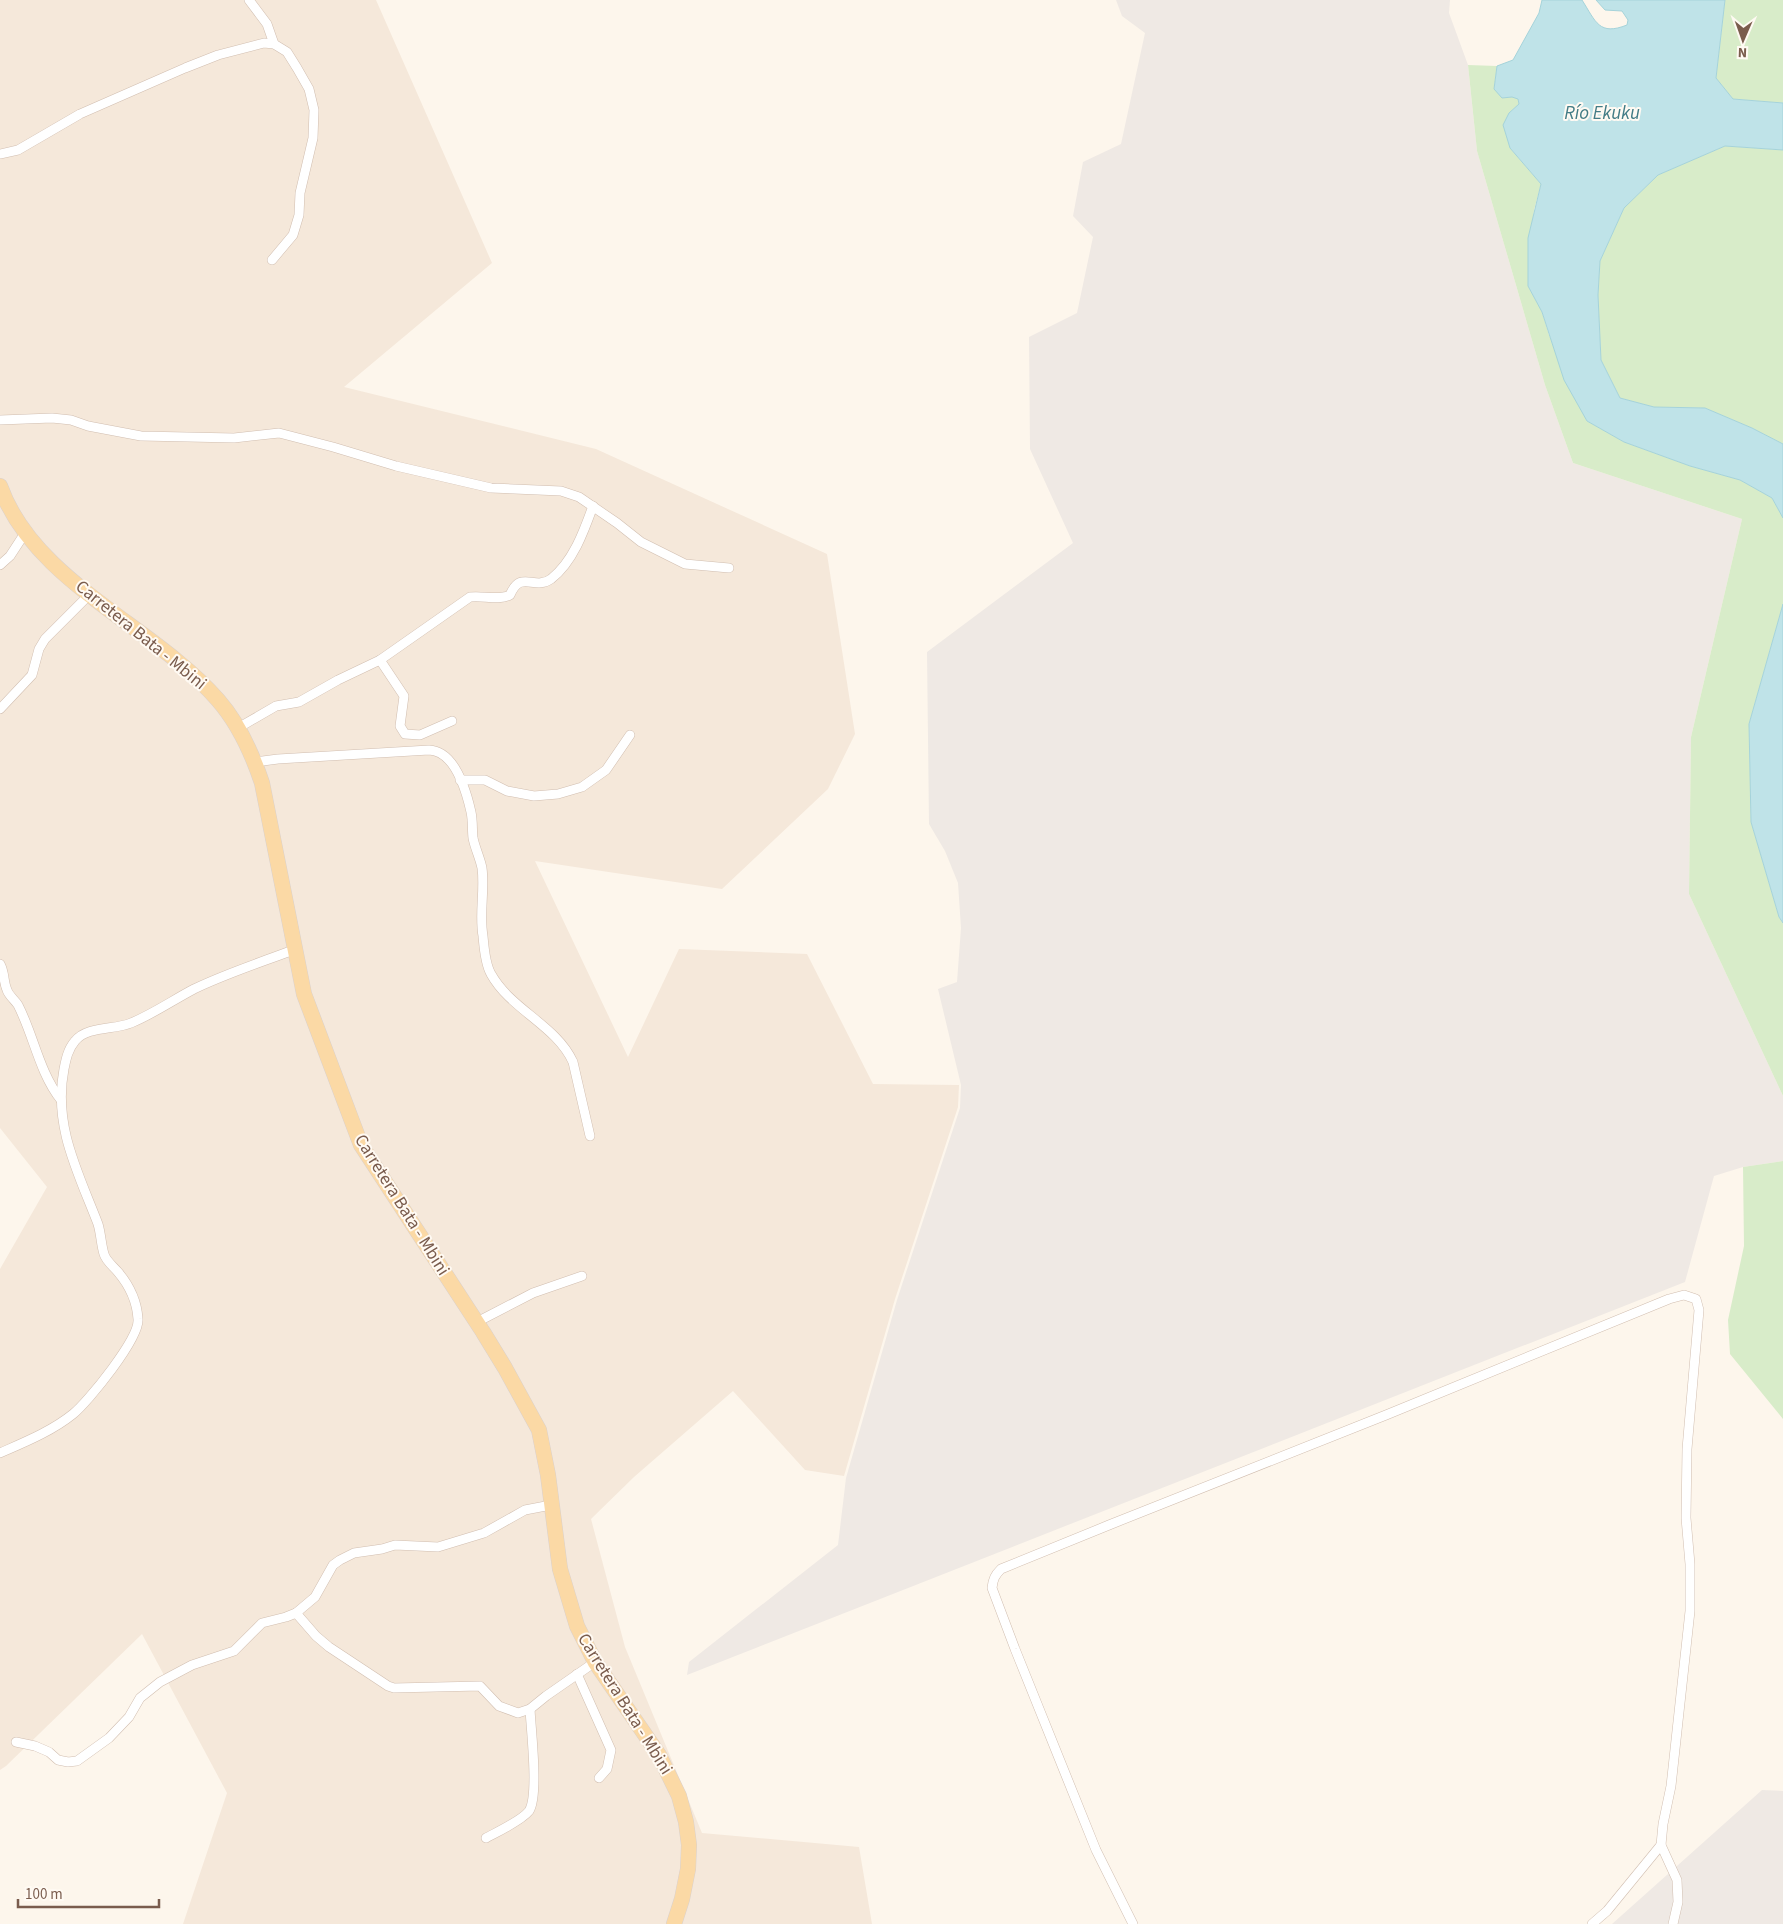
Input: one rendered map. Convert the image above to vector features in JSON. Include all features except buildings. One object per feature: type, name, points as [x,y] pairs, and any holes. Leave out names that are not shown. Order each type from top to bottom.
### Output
[{"type":"main road","name":"Carretera Bata - Mbini","points":[[0,486],[6,503],[25,533],[57,566],[177,661],[218,700],[238,728],[255,762],[262,783],[304,994],[361,1145],[506,1368],[539,1430],[548,1474],[556,1547],[564,1584],[577,1626],[595,1662],[659,1755],[678,1796],[686,1822],[689,1845],[688,1869],[682,1900],[674,1924]]},
{"type":"street","points":[[249,0],[267,24],[274,44]]},
{"type":"street","points":[[0,154],[18,150],[80,114],[185,68],[218,55],[264,43],[274,44],[287,52],[309,89],[314,110],[313,138],[300,193],[299,215],[293,235],[272,260]]},
{"type":"street","points":[[0,420],[52,418],[71,420],[88,426],[141,436],[234,438],[279,433],[396,466],[491,488],[561,491],[579,497],[641,542],[685,564],[729,568]]},
{"type":"street","points":[[238,728],[276,706],[299,702],[338,680],[380,660],[470,597],[503,598],[510,595],[514,585],[522,581],[546,582],[554,577],[567,562],[583,534],[593,506]]},
{"type":"street","points":[[0,565],[10,556],[25,533]]},
{"type":"street","points":[[0,709],[32,675],[39,649],[45,639],[90,594]]},
{"type":"street","points":[[380,660],[404,696],[400,726],[405,734],[420,736],[452,721]]},
{"type":"street","points":[[460,780],[485,780],[507,791],[534,796],[558,794],[582,787],[606,770],[630,736]]},
{"type":"street","points":[[255,762],[436,750],[452,762],[471,812],[473,837],[482,867],[482,935],[490,973],[513,1002],[558,1039],[569,1052],[590,1136]]},
{"type":"street","points":[[0,1453],[36,1437],[74,1413],[109,1373],[128,1345],[138,1324],[135,1304],[126,1283],[104,1255],[99,1227],[83,1189],[68,1144],[62,1116],[61,1100],[62,1080],[67,1053],[81,1035],[126,1025],[144,1018],[194,989],[296,948]]},
{"type":"street","points":[[0,964],[8,992],[18,1004],[52,1089],[61,1100]]},
{"type":"street","points":[[477,1322],[533,1293],[582,1276]]},
{"type":"street","points":[[1133,1924],[1096,1850],[1015,1649],[992,1588],[992,1581],[996,1575],[1002,1569],[1108,1525],[1386,1415],[1669,1299],[1684,1295],[1696,1299],[1699,1310],[1687,1450],[1686,1518],[1690,1564],[1690,1611],[1671,1786],[1663,1824],[1661,1845],[1677,1880],[1678,1902],[1673,1924]]},
{"type":"street","points":[[16,1742],[35,1746],[49,1752],[58,1760],[68,1762],[77,1760],[109,1738],[129,1717],[140,1698],[160,1682],[192,1665],[234,1650],[262,1623],[286,1618],[296,1613],[315,1597],[333,1565],[354,1553],[395,1545],[438,1547],[484,1533],[526,1510],[551,1505]]},
{"type":"street","points":[[296,1613],[316,1636],[329,1647],[388,1686],[394,1688],[480,1686],[499,1706],[518,1713],[530,1709],[595,1662]]},
{"type":"street","points":[[577,1674],[611,1750],[607,1769],[599,1778]]},
{"type":"street","points":[[486,1838],[524,1816],[530,1810],[534,1784],[530,1709]]},
{"type":"street","points":[[1592,1924],[1607,1911],[1661,1845]]},
{"type":"shaded area","points":[[0,0],[376,0],[492,263],[344,387],[596,449],[827,554],[855,734],[828,789],[722,889],[535,861],[628,1057],[679,949],[807,954],[873,1084],[959,1085],[958,1107],[895,1299],[844,1476],[805,1470],[733,1391],[634,1477],[591,1519],[625,1647],[702,1833],[859,1847],[872,1924],[183,1924],[227,1793],[142,1634],[0,1770],[0,1269],[47,1187],[0,1128]]},
{"type":"shaded area","points":[[1116,0],[1450,0],[1449,13],[1468,65],[1477,151],[1545,385],[1573,463],[1742,519],[1691,737],[1689,894],[1783,1096],[1783,1161],[1743,1167],[1714,1176],[1685,1282],[687,1675],[689,1662],[838,1545],[846,1478],[897,1300],[960,1108],[961,1085],[938,989],[957,982],[961,928],[958,883],[945,851],[929,824],[927,652],[1073,543],[1030,449],[1029,337],[1077,313],[1093,237],[1073,216],[1083,162],[1121,144],[1145,33],[1122,16]]},
{"type":"shaded area","points":[[1762,1790],[1783,1791],[1783,1924],[1612,1924]]},
{"type":"green space","points":[[1725,0],[1783,0],[1783,103],[1733,99],[1716,78]]},
{"type":"green space","points":[[1468,65],[1497,66],[1494,89],[1518,99],[1519,104],[1509,113],[1510,148],[1541,184],[1534,210],[1528,286],[1542,312],[1549,335],[1587,421],[1624,442],[1690,466],[1740,480],[1772,498],[1783,518],[1783,604],[1749,724],[1751,822],[1779,917],[1783,923],[1783,1096],[1689,894],[1691,737],[1742,519],[1573,463],[1545,385],[1477,151]]},
{"type":"green space","points":[[1725,146],[1783,150],[1783,444],[1752,428],[1705,408],[1654,407],[1620,398],[1601,360],[1598,295],[1600,261],[1624,208],[1658,175]]},
{"type":"green space","points":[[1783,1161],[1783,1419],[1730,1354],[1728,1320],[1744,1246],[1743,1167]]},
{"type":"water","name":"Río Ekuku","points":[[1542,0],[1582,0],[1599,25],[1610,29],[1627,25],[1628,20],[1622,11],[1605,10],[1596,0],[1725,0],[1716,78],[1733,99],[1783,103],[1783,150],[1725,146],[1658,175],[1624,208],[1600,261],[1598,295],[1601,360],[1620,398],[1654,407],[1705,408],[1752,428],[1783,444],[1783,518],[1772,498],[1740,480],[1690,466],[1624,442],[1587,421],[1564,380],[1542,312],[1528,286],[1528,238],[1541,184],[1510,148],[1503,125],[1509,113],[1519,104],[1518,99],[1512,97],[1502,98],[1494,89],[1497,66],[1513,60],[1539,13]]},
{"type":"water","points":[[1783,604],[1783,923],[1779,917],[1751,822],[1749,724]]}]
